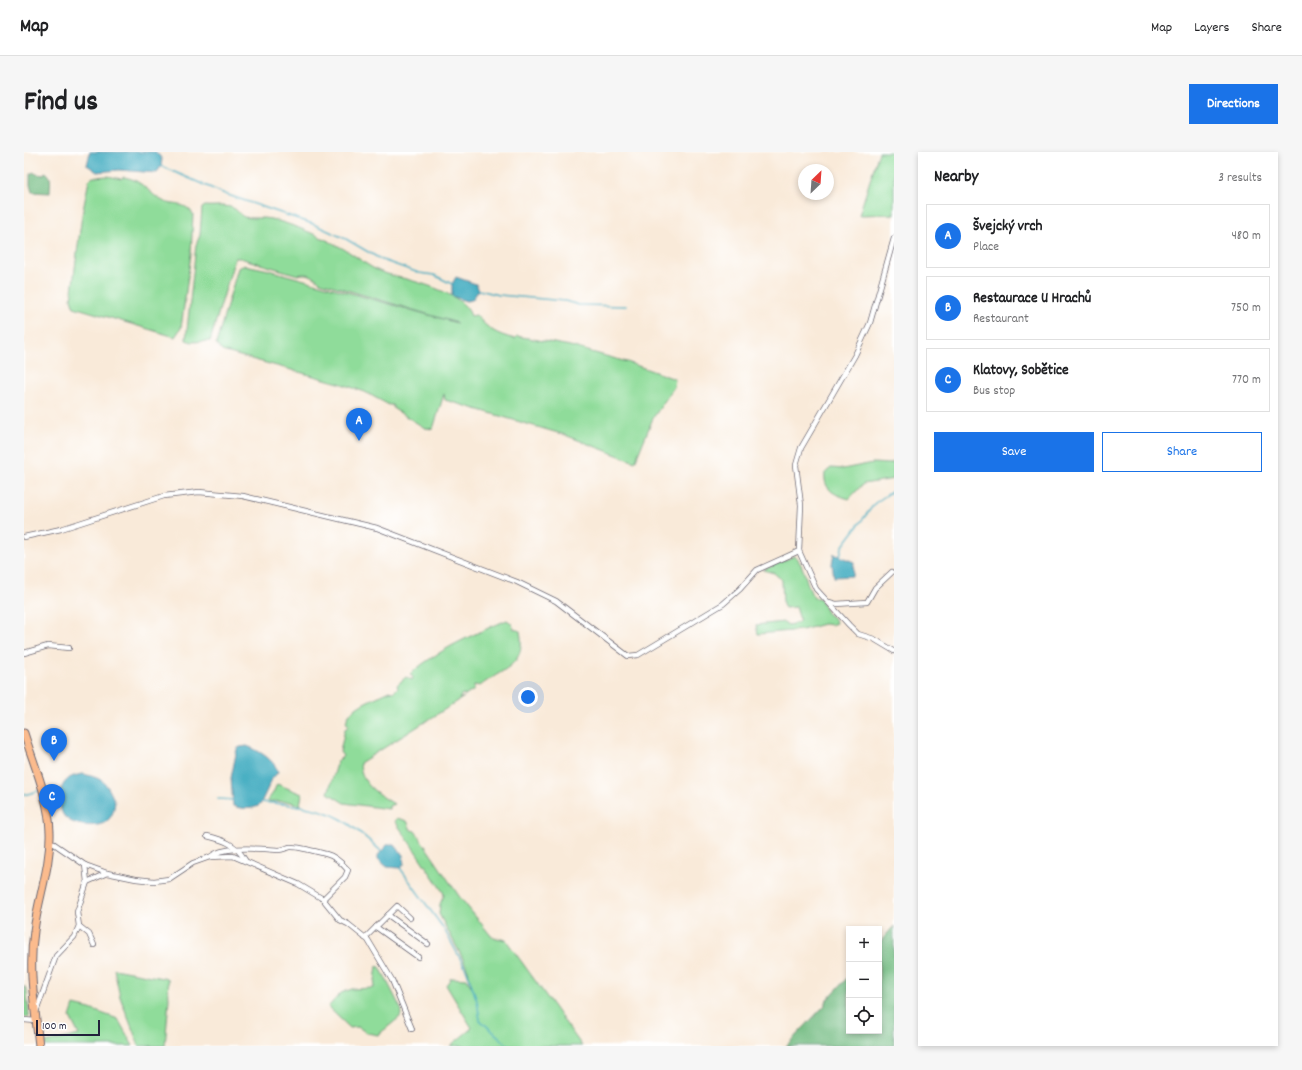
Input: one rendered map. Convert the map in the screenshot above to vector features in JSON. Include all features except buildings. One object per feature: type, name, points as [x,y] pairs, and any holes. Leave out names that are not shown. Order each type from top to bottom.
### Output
[{"type":"main road","points":[[24,733],[47,807],[50,841],[46,873],[36,916],[32,949],[32,979],[39,1046]]},
{"type":"street","points":[[894,238],[870,322],[855,355],[801,448],[796,465],[801,505],[799,551],[810,578],[816,589],[858,634],[874,639],[894,651]]},
{"type":"street","points":[[24,537],[61,529],[164,496],[199,492],[243,496],[377,528],[518,582],[556,601],[628,656],[638,656],[723,604],[740,589],[757,570],[799,551]]},
{"type":"street","points":[[827,601],[836,604],[867,602],[875,588],[892,572]]},
{"type":"street","points":[[24,653],[48,646],[69,648]]},
{"type":"street","points":[[206,836],[223,840],[240,850],[246,860]]},
{"type":"street","points":[[50,841],[85,865],[107,873],[142,880],[162,880],[175,876],[193,863],[210,857],[233,856],[246,860],[298,884],[323,899],[340,920],[348,924],[365,938],[387,970],[412,1029]]},
{"type":"street","points":[[210,857],[216,852],[223,850],[266,848],[281,850],[295,847],[327,854],[336,858],[348,870],[347,874],[323,899]]},
{"type":"street","points":[[24,1020],[36,1018],[56,956],[74,937],[79,926],[77,912],[87,882],[85,865]]},
{"type":"street","points":[[87,882],[107,873]]},
{"type":"street","points":[[365,938],[397,906],[410,918]]},
{"type":"street","points":[[388,915],[428,944]]},
{"type":"street","points":[[79,926],[89,934],[94,945]]},
{"type":"street","points":[[376,927],[418,957]]},
{"type":"green space","points":[[879,152],[894,152],[894,214],[859,215]]},
{"type":"green space","points":[[34,172],[36,174],[44,175],[45,172],[48,173],[50,178],[50,193],[32,192],[30,185],[30,174]]},
{"type":"green space","points":[[108,176],[121,179],[124,177],[137,181],[159,199],[165,202],[184,206],[193,214],[191,254],[181,328],[175,337],[74,307],[71,299],[82,215],[89,180],[93,177]]},
{"type":"green space","points":[[205,206],[232,207],[244,217],[271,219],[289,224],[334,244],[384,273],[433,287],[446,293],[457,299],[466,307],[471,316],[476,315],[493,331],[515,339],[517,336],[570,346],[627,362],[675,379],[674,387],[653,418],[635,462],[565,435],[445,400],[444,394],[433,429],[425,428],[394,409],[392,405],[389,405],[365,392],[339,383],[222,351],[216,344],[238,268],[245,265],[269,270],[457,323],[320,282],[310,275],[298,275],[240,258],[235,258],[210,341],[192,342],[186,340],[196,245],[200,235],[202,208]]},
{"type":"green space","points":[[894,462],[894,479],[863,484],[849,499],[839,496],[831,491],[826,484],[825,473],[831,468],[843,469],[873,463],[889,464]]},
{"type":"green space","points":[[794,556],[801,564],[814,598],[820,598],[827,613],[835,619],[836,623],[831,625],[824,624],[802,630],[758,634],[756,625],[784,622],[788,625],[797,623],[800,620],[796,607],[785,608],[783,605],[782,580],[774,573],[763,570]]},
{"type":"green space","points":[[507,620],[511,623],[514,629],[520,631],[520,652],[511,665],[480,686],[474,685],[474,690],[465,696],[462,694],[459,699],[464,697],[360,763],[363,777],[371,788],[394,804],[389,806],[389,809],[344,803],[328,793],[338,761],[343,756],[340,752],[345,729],[349,726],[346,722],[352,711],[364,703],[390,691],[393,692],[398,688],[397,685],[406,677],[412,680],[413,677],[410,674],[432,657],[469,637]]},
{"type":"green space","points":[[277,784],[302,794],[300,805],[291,802],[267,801]]},
{"type":"green space","points":[[397,818],[407,821],[411,830],[415,831],[459,896],[492,937],[506,940],[582,1046],[450,1046],[472,1028],[446,985],[451,978],[467,979],[471,986],[468,970],[439,914],[440,904],[444,895],[443,892],[395,821]]},
{"type":"green space","points":[[894,926],[894,1046],[786,1046],[825,1005],[827,1000],[846,979],[846,1034],[882,1034],[882,940]]},
{"type":"green space","points":[[377,966],[380,967],[402,1011],[400,1017],[378,1035],[367,1033],[358,1027],[350,1028],[328,1007],[341,993],[352,989],[374,988]]},
{"type":"green space","points":[[114,969],[168,979],[169,999],[165,1046],[139,1046],[120,997]]},
{"type":"green space","points":[[24,985],[27,991],[29,1016],[27,1018],[24,1017]]},
{"type":"green space","points":[[74,1005],[118,1019],[133,1046],[46,1046],[45,1043],[79,1035],[70,1017]]},
{"type":"water","points":[[90,152],[156,152],[162,159],[161,166],[157,173],[119,170],[97,172],[87,165]]},
{"type":"water","points":[[456,277],[476,284],[479,290],[472,300],[466,301],[452,296],[452,284]]},
{"type":"water","points":[[834,554],[854,562],[853,576],[834,577],[832,564]]},
{"type":"water","points":[[247,746],[261,753],[270,760],[278,772],[272,779],[260,805],[254,808],[239,808],[233,806],[231,778],[237,749]]},
{"type":"water","points":[[83,774],[104,782],[115,802],[111,817],[103,823],[91,826],[78,824],[67,819],[62,812],[60,793],[63,784],[68,779],[76,775]]},
{"type":"water","points":[[388,844],[394,844],[403,855],[404,865],[400,868],[387,867],[378,859],[378,855]]},
{"type":"waterway","points":[[161,166],[225,194],[313,224],[346,239],[382,260],[419,273],[434,275],[452,284]]},
{"type":"waterway","points":[[479,290],[499,295],[565,301],[579,305],[626,306]]},
{"type":"waterway","points":[[840,556],[842,547],[875,503],[894,490]]},
{"type":"waterway","points":[[24,795],[38,791]]},
{"type":"waterway","points":[[218,799],[234,800]]},
{"type":"waterway","points":[[260,802],[301,806],[332,815],[352,826],[382,852]]},
{"type":"waterway","points":[[400,868],[444,929],[467,971],[477,1001],[480,1020],[509,1046]]},
{"type":"place","name":"Švejcký vrch","points":[[359,441]]},
{"type":"place","name":"Restaurace U Hrachů","points":[[54,761]]},
{"type":"place","name":"Klatovy, Sobětice","points":[[52,817]]}]
